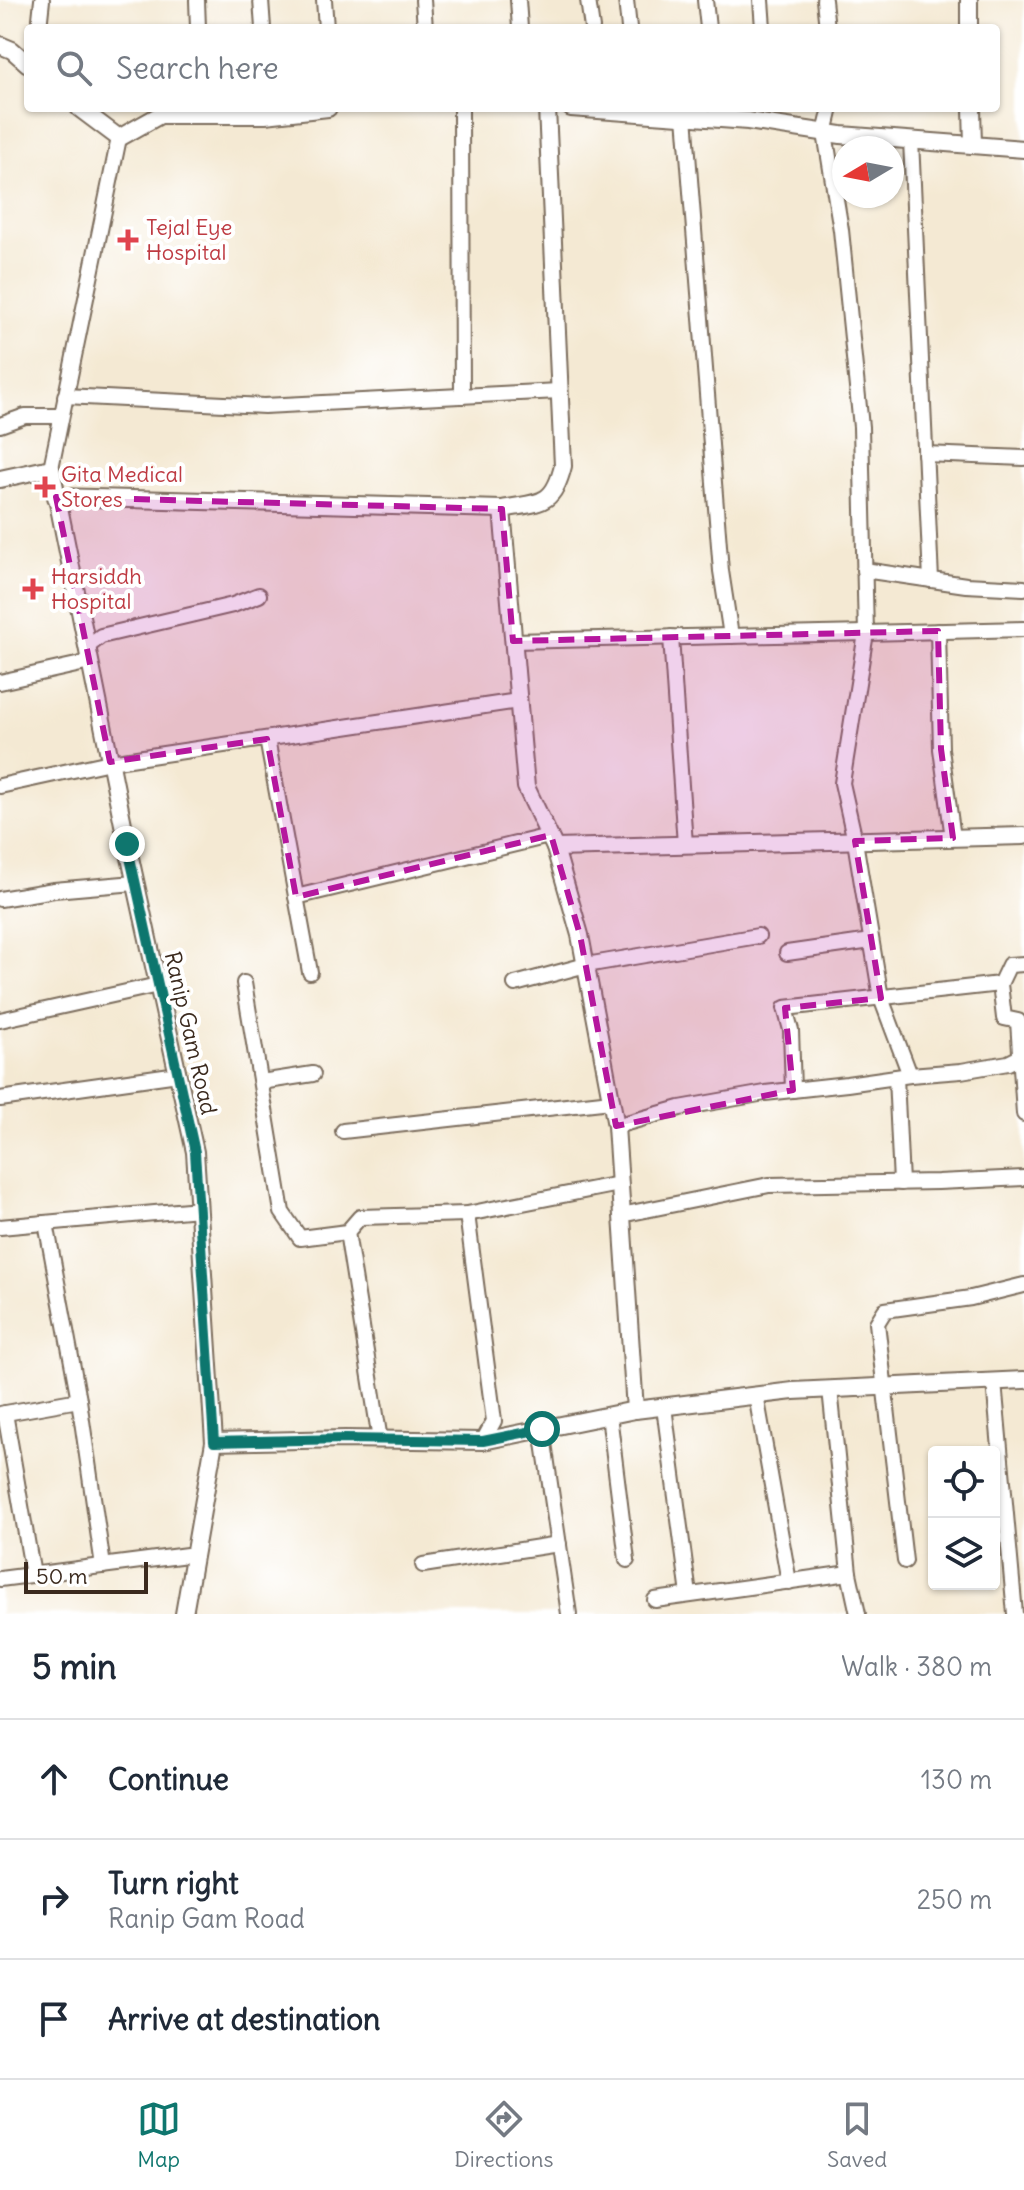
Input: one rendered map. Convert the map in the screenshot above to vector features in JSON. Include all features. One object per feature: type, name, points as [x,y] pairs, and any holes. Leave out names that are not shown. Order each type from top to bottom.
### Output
[{"type":"street","points":[[39,24],[42,0]]},
{"type":"street","points":[[197,0],[198,24]]},
{"type":"street","points":[[261,0],[263,24]]},
{"type":"street","points":[[324,0],[326,24]]},
{"type":"street","points":[[423,0],[425,24]]},
{"type":"street","points":[[518,0],[520,24]]},
{"type":"street","points":[[588,0],[591,24]]},
{"type":"street","points":[[626,0],[629,24]]},
{"type":"street","points":[[705,0],[708,24]]},
{"type":"street","points":[[761,0],[763,24]]},
{"type":"street","points":[[824,0],[827,24]]},
{"type":"street","points":[[969,0],[969,24]]},
{"type":"street","points":[[0,45],[24,58]]},
{"type":"street","points":[[84,112],[119,138]]},
{"type":"street","points":[[0,479],[51,468],[119,138],[160,115],[191,112]]},
{"type":"street","points":[[461,112],[462,396]]},
{"type":"street","points":[[56,497],[502,509],[543,501],[557,488],[563,466],[547,112]]},
{"type":"street","points":[[652,112],[685,116],[708,113],[760,116],[825,133],[1024,149]]},
{"type":"street","points":[[830,112],[825,133],[841,230],[861,427],[866,633],[842,783],[855,841],[881,998],[903,1076],[901,1183]]},
{"type":"street","points":[[972,112],[973,145]]},
{"type":"street","points":[[685,116],[721,571],[731,636]]},
{"type":"street","points":[[911,140],[931,580]]},
{"type":"street","points":[[65,396],[264,406],[559,391]]},
{"type":"street","points":[[0,425],[25,416],[61,416]]},
{"type":"street","points":[[925,454],[1024,458]]},
{"type":"street","name":"Ranip Gam Road","points":[[51,468],[135,883],[195,1152],[214,1442],[184,1614]]},
{"type":"street","points":[[502,509],[526,787],[552,842],[580,935],[616,1126],[635,1410]]},
{"type":"street","points":[[864,570],[966,585],[1024,588]]},
{"type":"street","points":[[0,682],[88,655],[101,636],[233,605],[259,595]]},
{"type":"street","points":[[513,641],[1024,629]]},
{"type":"street","points":[[938,631],[941,749],[953,838]]},
{"type":"street","points":[[671,637],[685,845]]},
{"type":"street","points":[[0,786],[110,762],[518,701]]},
{"type":"street","points":[[267,739],[310,972]]},
{"type":"street","points":[[296,897],[552,842],[685,845],[1024,836]]},
{"type":"street","points":[[0,899],[54,890],[135,883]]},
{"type":"street","points":[[515,984],[586,965],[758,936]]},
{"type":"street","points":[[787,953],[871,941]]},
{"type":"street","points":[[1024,964],[1009,965],[1000,984],[1004,1018],[1018,1021],[1024,1114]]},
{"type":"street","points":[[244,983],[282,1212],[300,1238],[347,1232],[360,1217],[467,1214],[619,1184]]},
{"type":"street","points":[[793,1090],[791,1030],[785,1008],[1000,984]]},
{"type":"street","points":[[0,1020],[158,985]]},
{"type":"street","points":[[616,1126],[680,1108],[765,1093],[961,1071],[1008,1063],[1022,1055]]},
{"type":"street","points":[[0,1099],[178,1074]]},
{"type":"street","points":[[261,1082],[313,1074]]},
{"type":"street","points":[[343,1131],[611,1101]]},
{"type":"street","points":[[621,1215],[769,1185],[1024,1178]]},
{"type":"street","points":[[0,1227],[199,1209]]},
{"type":"street","points":[[467,1214],[494,1421],[483,1441]]},
{"type":"street","points":[[46,1223],[79,1400],[103,1566]]},
{"type":"street","points":[[347,1232],[380,1440]]},
{"type":"street","points":[[905,1561],[877,1323],[885,1310],[971,1298],[1024,1285]]},
{"type":"street","points":[[214,1442],[483,1441],[635,1410],[756,1395],[1024,1380]]},
{"type":"street","points":[[994,1382],[1015,1614]]},
{"type":"street","points":[[830,1389],[849,1573],[858,1614]]},
{"type":"street","points":[[756,1395],[789,1582]]},
{"type":"street","points":[[33,1575],[2,1414],[79,1400]]},
{"type":"street","points":[[664,1407],[689,1595]]},
{"type":"street","points":[[609,1415],[627,1560]]},
{"type":"street","points":[[542,1429],[569,1614]]},
{"type":"street","points":[[423,1565],[559,1544]]},
{"type":"street","points":[[0,1579],[195,1554]]},
{"type":"street","points":[[655,1600],[849,1573]]},
{"type":"highlighted area","points":[[56,497],[502,509],[513,641],[938,631],[941,749],[953,838],[855,841],[881,998],[785,1008],[793,1090],[616,1126],[580,935],[551,835],[296,897],[267,739],[110,762]]},
{"type":"place","name":"Tejal Eye Hospital","points":[[128,240]]},
{"type":"place","name":"Gita Medical Stores","points":[[45,487]]},
{"type":"place","name":"Harsiddh Hospital","points":[[33,589]]},
{"type":"route","points":[[127,844],[195,1152],[214,1442],[345,1439],[483,1441],[542,1429]]}]
